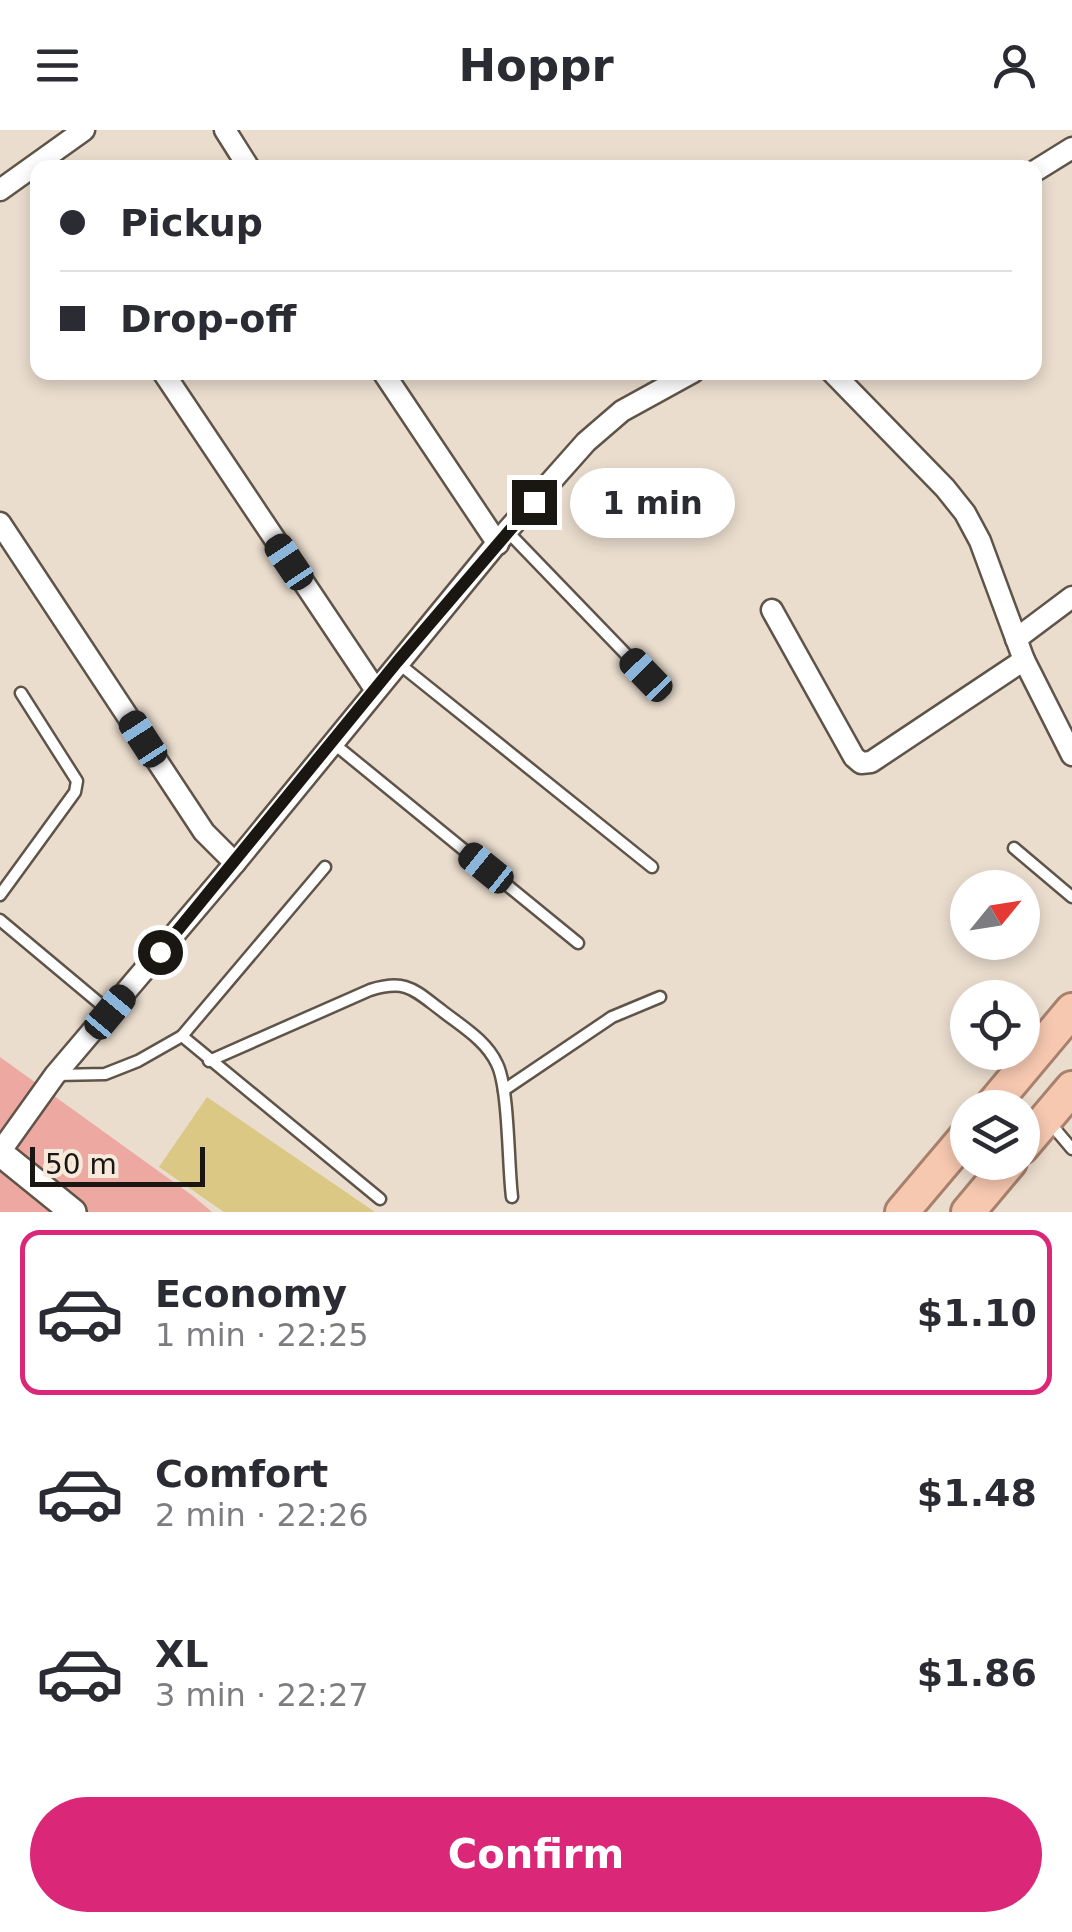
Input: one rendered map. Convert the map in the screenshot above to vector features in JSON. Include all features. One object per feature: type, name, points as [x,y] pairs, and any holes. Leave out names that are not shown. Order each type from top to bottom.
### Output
[{"type":"highway","points":[[1005,1090],[1072,1010]]},
{"type":"highway","points":[[1040,1126],[1072,1088]]},
{"type":"highway","points":[[902,1212],[950,1155]]},
{"type":"highway","points":[[968,1212],[995,1180]]},
{"type":"street","points":[[51,160],[84,130]]},
{"type":"street","points":[[224,130],[244,160]]},
{"type":"street","points":[[1042,167],[1072,148]]},
{"type":"street","points":[[0,190],[30,177]]},
{"type":"street","points":[[168,380],[375,689]]},
{"type":"street","points":[[389,380],[503,538]]},
{"type":"street","points":[[73,1212],[0,1152],[54,1076],[235,863],[397,662],[586,442],[622,411],[678,380]]},
{"type":"street","points":[[840,380],[965,513],[980,541],[1024,660],[1072,755]]},
{"type":"street","points":[[0,523],[204,832],[235,863]]},
{"type":"street","points":[[1016,639],[1072,597]]},
{"type":"street","points":[[772,610],[861,763],[872,762],[1024,660]]},
{"type":"lane","points":[[503,538],[646,675]]},
{"type":"lane","points":[[397,662],[652,866]]},
{"type":"lane","points":[[0,895],[75,792],[77,782],[20,693]]},
{"type":"lane","points":[[332,742],[578,943]]},
{"type":"lane","points":[[1014,848],[1072,897]]},
{"type":"lane","points":[[54,1076],[105,1074],[182,1036],[325,868]]},
{"type":"lane","points":[[0,920],[110,1012]]},
{"type":"lane","points":[[209,1061],[370,990],[394,983],[414,990],[481,1041],[498,1065],[504,1090],[512,1197]]},
{"type":"lane","points":[[504,1090],[612,1017],[660,998]]},
{"type":"lane","points":[[182,1036],[380,1199]]},
{"type":"lane","points":[[1047,1118],[1072,1149]]},
{"type":"shaded area","points":[[0,1057],[193,1196],[212,1212],[0,1212]]},
{"type":"building","points":[[207,1097],[375,1212],[224,1212],[159,1167]]},
{"type":"route","points":[[160,952],[397,662],[534,502]]}]
